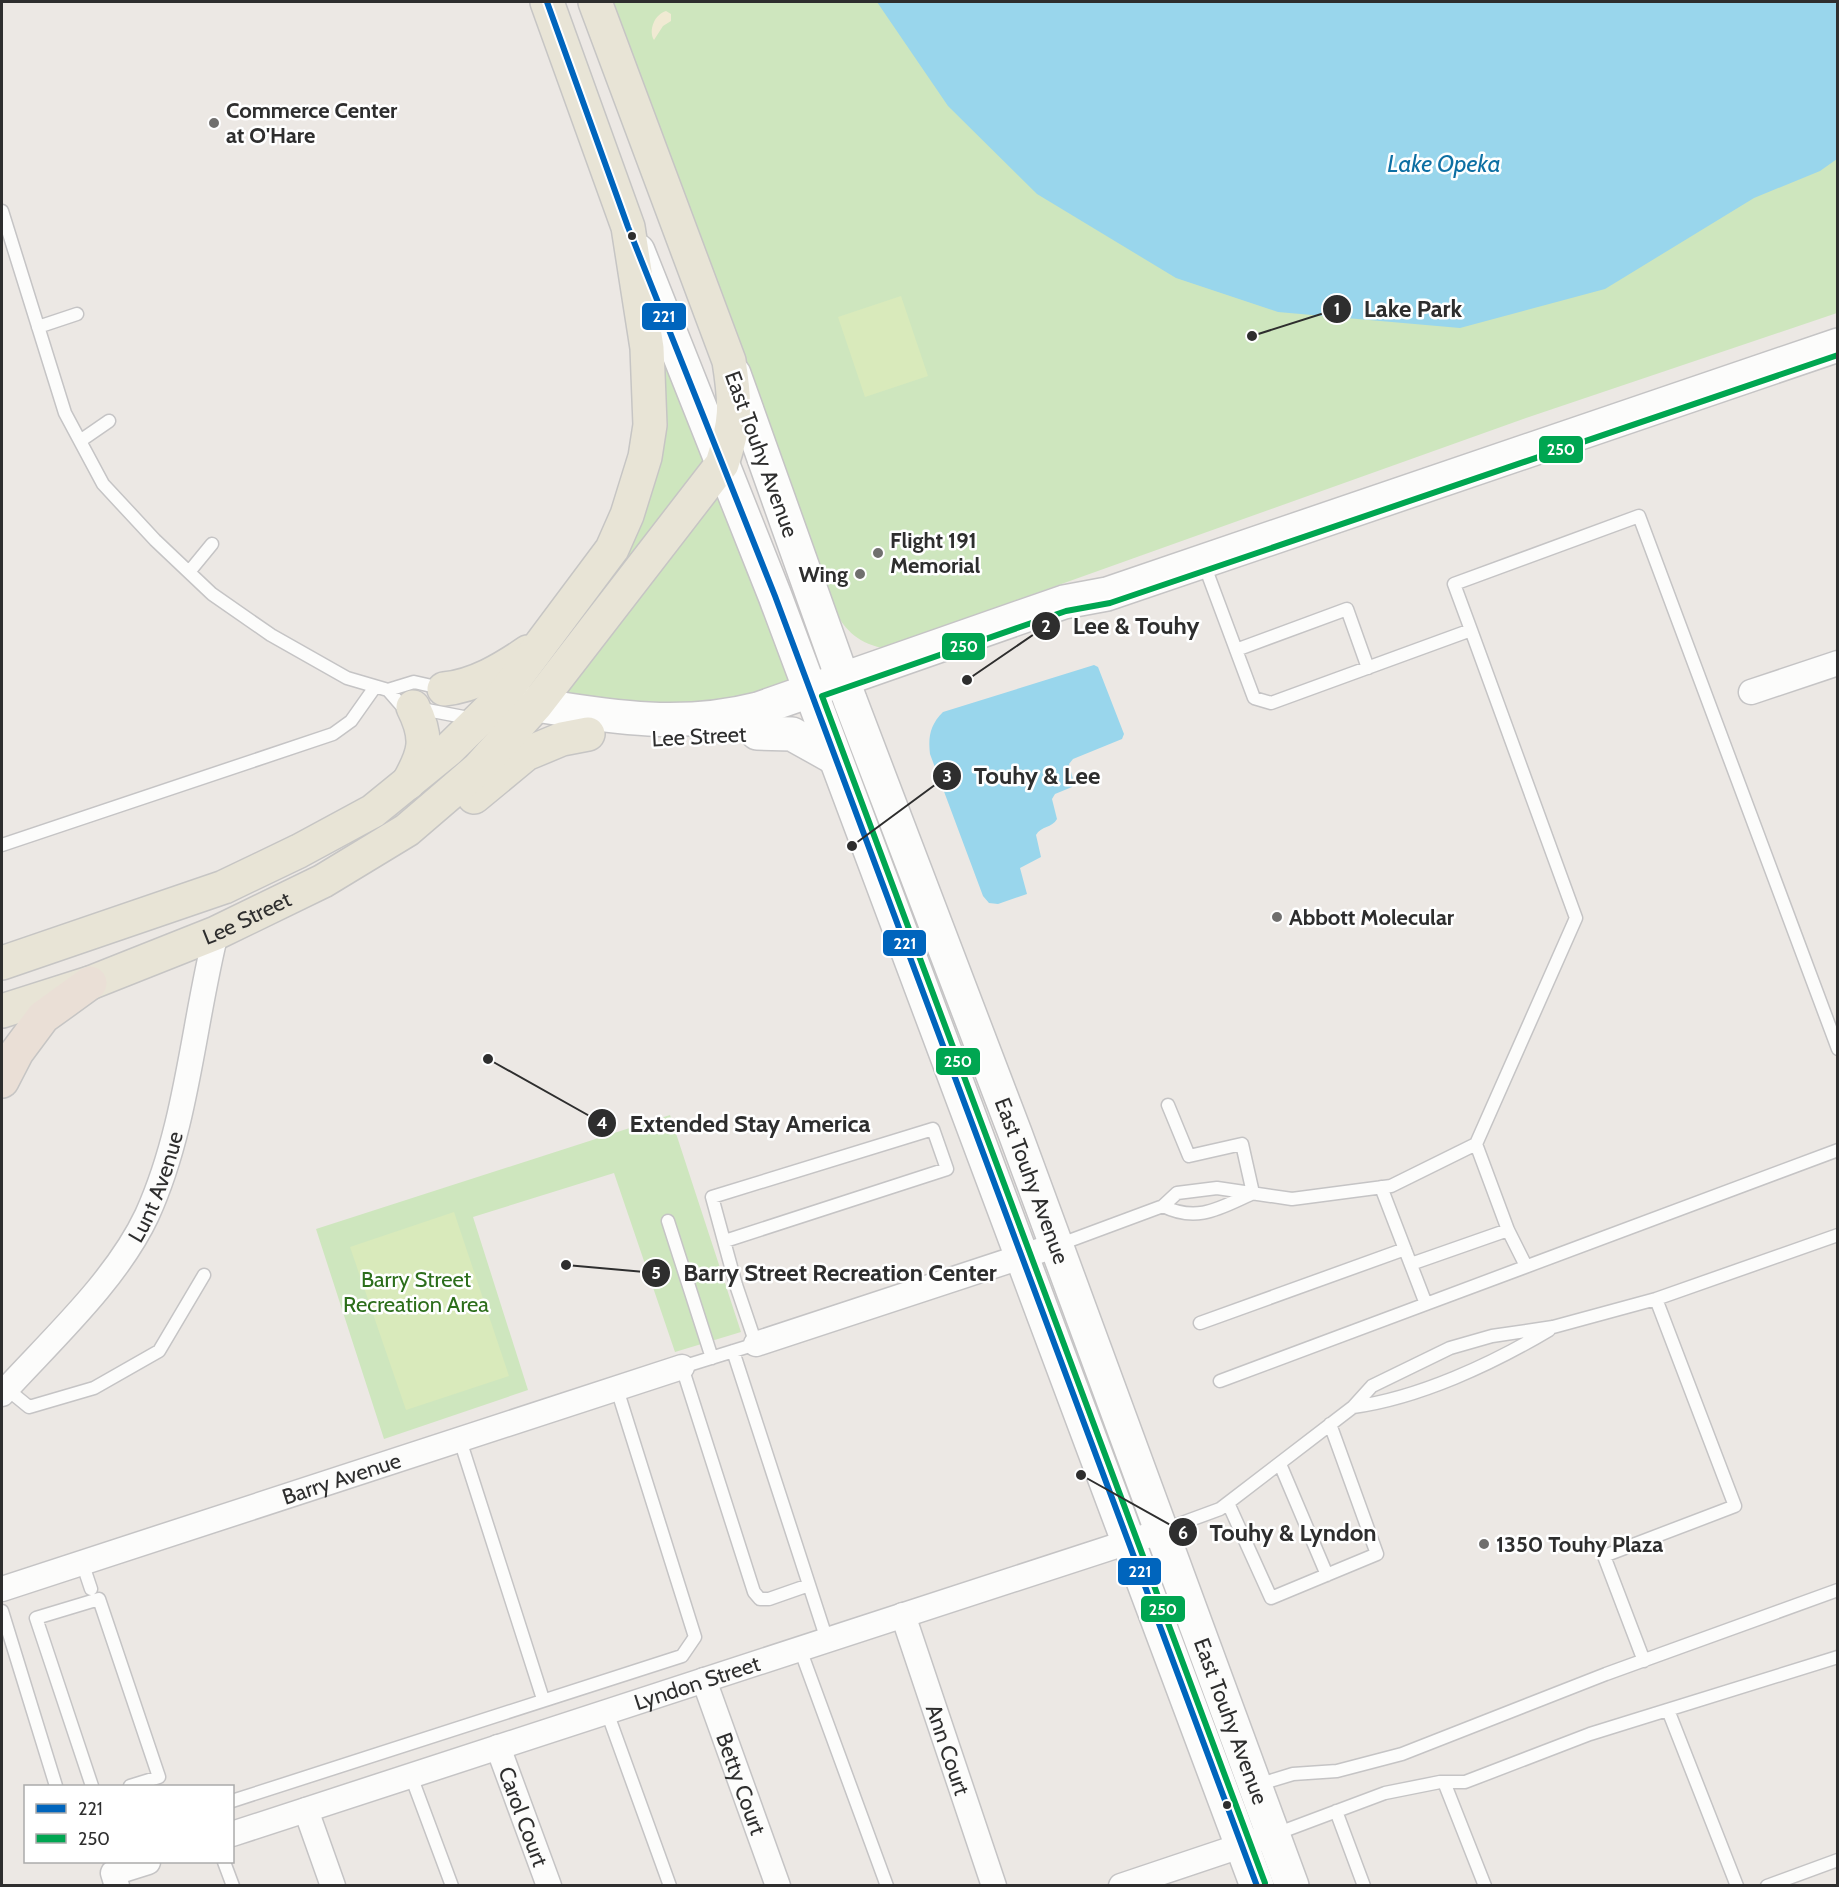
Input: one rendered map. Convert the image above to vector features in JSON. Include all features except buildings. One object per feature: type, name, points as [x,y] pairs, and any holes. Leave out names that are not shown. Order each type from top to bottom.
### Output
[{"type":"highway","points":[[2,1081],[17,1052],[43,1017],[90,983]]},
{"type":"main road","name":"East Touhy Avenue","points":[[547,2],[628,227],[835,758],[1130,1541],[1257,1840],[1292,1886]]},
{"type":"main road","name":"East Touhy Avenue","points":[[595,2],[729,361],[846,689],[1057,1245],[1254,1786],[1257,1886]]},
{"type":"main road","points":[[500,707],[612,549],[627,515],[645,457],[650,425],[648,360],[628,227]]},
{"type":"main road","name":"Lee Street","points":[[2,963],[224,887],[350,824],[406,786],[500,707],[663,722],[730,716],[813,701],[1039,631],[1107,594],[1838,345]]},
{"type":"main road","points":[[500,707],[722,464],[733,432],[736,403],[729,361]]},
{"type":"main road","points":[[444,688],[459,687],[494,673],[547,639]]},
{"type":"main road","points":[[392,695],[421,723],[424,746],[420,762],[406,786]]},
{"type":"main road","name":"Lee Street","points":[[500,707],[588,734],[684,741],[733,738],[757,733],[813,701]]},
{"type":"main road","name":"Lee Street","points":[[2,1011],[90,983],[216,933],[323,881],[407,830],[478,769],[500,707]]},
{"type":"main road","points":[[757,733],[792,734],[835,758]]},
{"type":"main road","points":[[407,830],[437,824],[526,754],[562,739],[588,734]]},
{"type":"street","points":[[1751,692],[1838,663]]},
{"type":"street","name":"Lunt Avenue","points":[[4,1391],[113,1270],[146,1216],[172,1140],[216,933]]},
{"type":"street","points":[[756,1344],[1057,1245]]},
{"type":"street","name":"Barry Avenue","points":[[2,1589],[682,1367]]},
{"type":"street","name":"Lyndon Street","points":[[234,1833],[1162,1531]]},
{"type":"street","name":"Ann Court","points":[[903,1615],[994,1886]]},
{"type":"street","name":"Betty Court","points":[[704,1680],[778,1886]]},
{"type":"street","name":"Carol Court","points":[[498,1747],[549,1886]]},
{"type":"street","points":[[306,1810],[333,1886]]},
{"type":"street","points":[[1125,1885],[1257,1840]]},
{"type":"street","points":[[115,1879],[146,1863]]},
{"type":"lane","points":[[2,211],[65,413],[103,484],[155,540],[212,594],[271,635],[347,678],[392,695],[500,707]]},
{"type":"lane","points":[[38,327],[76,314]]},
{"type":"lane","points":[[80,441],[109,421]]},
{"type":"lane","points":[[1057,1245],[1163,1206],[1177,1193],[1216,1188],[1293,1199],[1391,1186],[1476,1144],[1576,918],[1454,584],[1639,516],[1838,1049]]},
{"type":"lane","points":[[189,572],[212,544]]},
{"type":"lane","points":[[1203,561],[1254,698],[1271,703],[1471,630]]},
{"type":"lane","points":[[1236,650],[1347,609],[1368,668]]},
{"type":"lane","points":[[2,845],[333,734],[414,682],[444,688],[500,707]]},
{"type":"lane","points":[[1168,1105],[1189,1156],[1242,1144],[1252,1193]]},
{"type":"lane","points":[[725,1241],[947,1169],[933,1129],[712,1197],[736,1285],[756,1344],[682,1367],[754,1592],[760,1599],[769,1599],[809,1585]]},
{"type":"lane","points":[[1476,1144],[1508,1230],[1526,1266]]},
{"type":"lane","points":[[1220,1381],[1838,1150]]},
{"type":"lane","points":[[1381,1187],[1426,1304]]},
{"type":"lane","points":[[1163,1206],[1179,1214],[1210,1213],[1252,1193]]},
{"type":"lane","points":[[668,1221],[712,1358]]},
{"type":"lane","points":[[1411,1264],[1508,1230]]},
{"type":"lane","points":[[1162,1531],[1220,1509],[1353,1407],[1372,1386],[1450,1348],[1492,1336],[1553,1327],[1656,1299],[1838,1235]]},
{"type":"lane","points":[[1200,1323],[1405,1249]]},
{"type":"lane","points":[[4,1391],[29,1407],[94,1388],[159,1351],[204,1275]]},
{"type":"lane","points":[[1644,1660],[1604,1556],[1735,1506],[1656,1299]]},
{"type":"lane","points":[[1353,1407],[1376,1404],[1404,1395],[1507,1355],[1553,1327]]},
{"type":"lane","points":[[733,1351],[827,1640]]},
{"type":"lane","points":[[234,1800],[682,1656],[695,1637],[616,1389]]},
{"type":"lane","points":[[1228,1503],[1271,1598],[1377,1554],[1330,1425]]},
{"type":"lane","points":[[460,1440],[543,1699]]},
{"type":"lane","points":[[1280,1464],[1327,1575]]},
{"type":"lane","points":[[82,1562],[91,1589]]},
{"type":"lane","points":[[1254,1786],[1293,1774],[1337,1771],[1402,1754],[1644,1660],[1838,1590]]},
{"type":"lane","points":[[92,1785],[36,1618],[99,1599],[159,1777],[133,1785]]},
{"type":"lane","points":[[2,1611],[56,1785]]},
{"type":"lane","points":[[800,1649],[887,1886]]},
{"type":"lane","points":[[1257,1840],[1385,1793],[1444,1782],[1465,1782],[1590,1734],[1838,1657]]},
{"type":"lane","points":[[1668,1710],[1737,1886]]},
{"type":"lane","points":[[607,1712],[670,1886]]},
{"type":"lane","points":[[411,1776],[452,1886]]},
{"type":"lane","points":[[1444,1782],[1485,1886]]},
{"type":"lane","points":[[1336,1811],[1364,1886]]},
{"type":"lane","points":[[1767,1886],[1838,1860]]},
{"type":"lane","points":[[224,1863],[233,1886]]},
{"type":"green space","points":[[610,2],[1837,2],[1837,313],[1526,418],[882,648],[864,642],[851,633],[831,605]]},
{"type":"green space","points":[[901,296],[928,376],[865,397],[838,317]]},
{"type":"green space","points":[[660,336],[712,454],[531,685],[609,578]]},
{"type":"green space","points":[[719,491],[797,684],[707,708],[566,697],[565,692]]},
{"type":"green space","name":"Barry Street Recreation Area","points":[[670,1115],[741,1332],[675,1352],[614,1173],[473,1217],[528,1390],[384,1439],[316,1229]]},
{"type":"green space","points":[[454,1212],[509,1376],[406,1410],[350,1247]]},
{"type":"sand","points":[[666,11],[671,14],[671,21],[663,26],[654,40],[652,27],[659,15]]},
{"type":"water","name":"Lake Opeka","points":[[877,2],[1837,2],[1837,159],[1820,171],[1754,198],[1605,289],[1460,328],[1278,312],[1176,278],[1037,194],[948,106]]},
{"type":"water","points":[[1094,665],[1098,667],[1124,734],[1122,739],[1073,759],[1069,764],[1074,783],[1072,787],[1055,794],[1052,799],[1057,819],[1036,835],[1041,857],[1020,868],[1027,894],[998,904],[989,903],[983,896],[930,754],[929,742],[933,727],[943,712]]},
{"type":"transit line","name":"221","points":[[547,2],[628,227],[775,596],[1257,1886]]},
{"type":"transit line","name":"250","points":[[1265,1883],[822,696],[1066,611],[1110,603],[1838,355]]},
{"type":"place","name":"Commerce Center at O'Hare","points":[[214,123]]},
{"type":"place","name":"Lake Park","points":[[1252,336]]},
{"type":"place","name":"Flight 191 Memorial","points":[[878,553]]},
{"type":"place","name":"Wing","points":[[860,574]]},
{"type":"place","name":"Lee & Touhy","points":[[967,680]]},
{"type":"place","name":"Touhy & Lee","points":[[852,846]]},
{"type":"place","name":"Abbott Molecular","points":[[1277,917]]},
{"type":"place","name":"Extended Stay America","points":[[488,1059]]},
{"type":"place","name":"Barry Street Recreation Center","points":[[566,1265]]},
{"type":"place","name":"Touhy & Lyndon","points":[[1081,1475]]},
{"type":"place","name":"1350 Touhy Plaza","points":[[1484,1544]]}]
